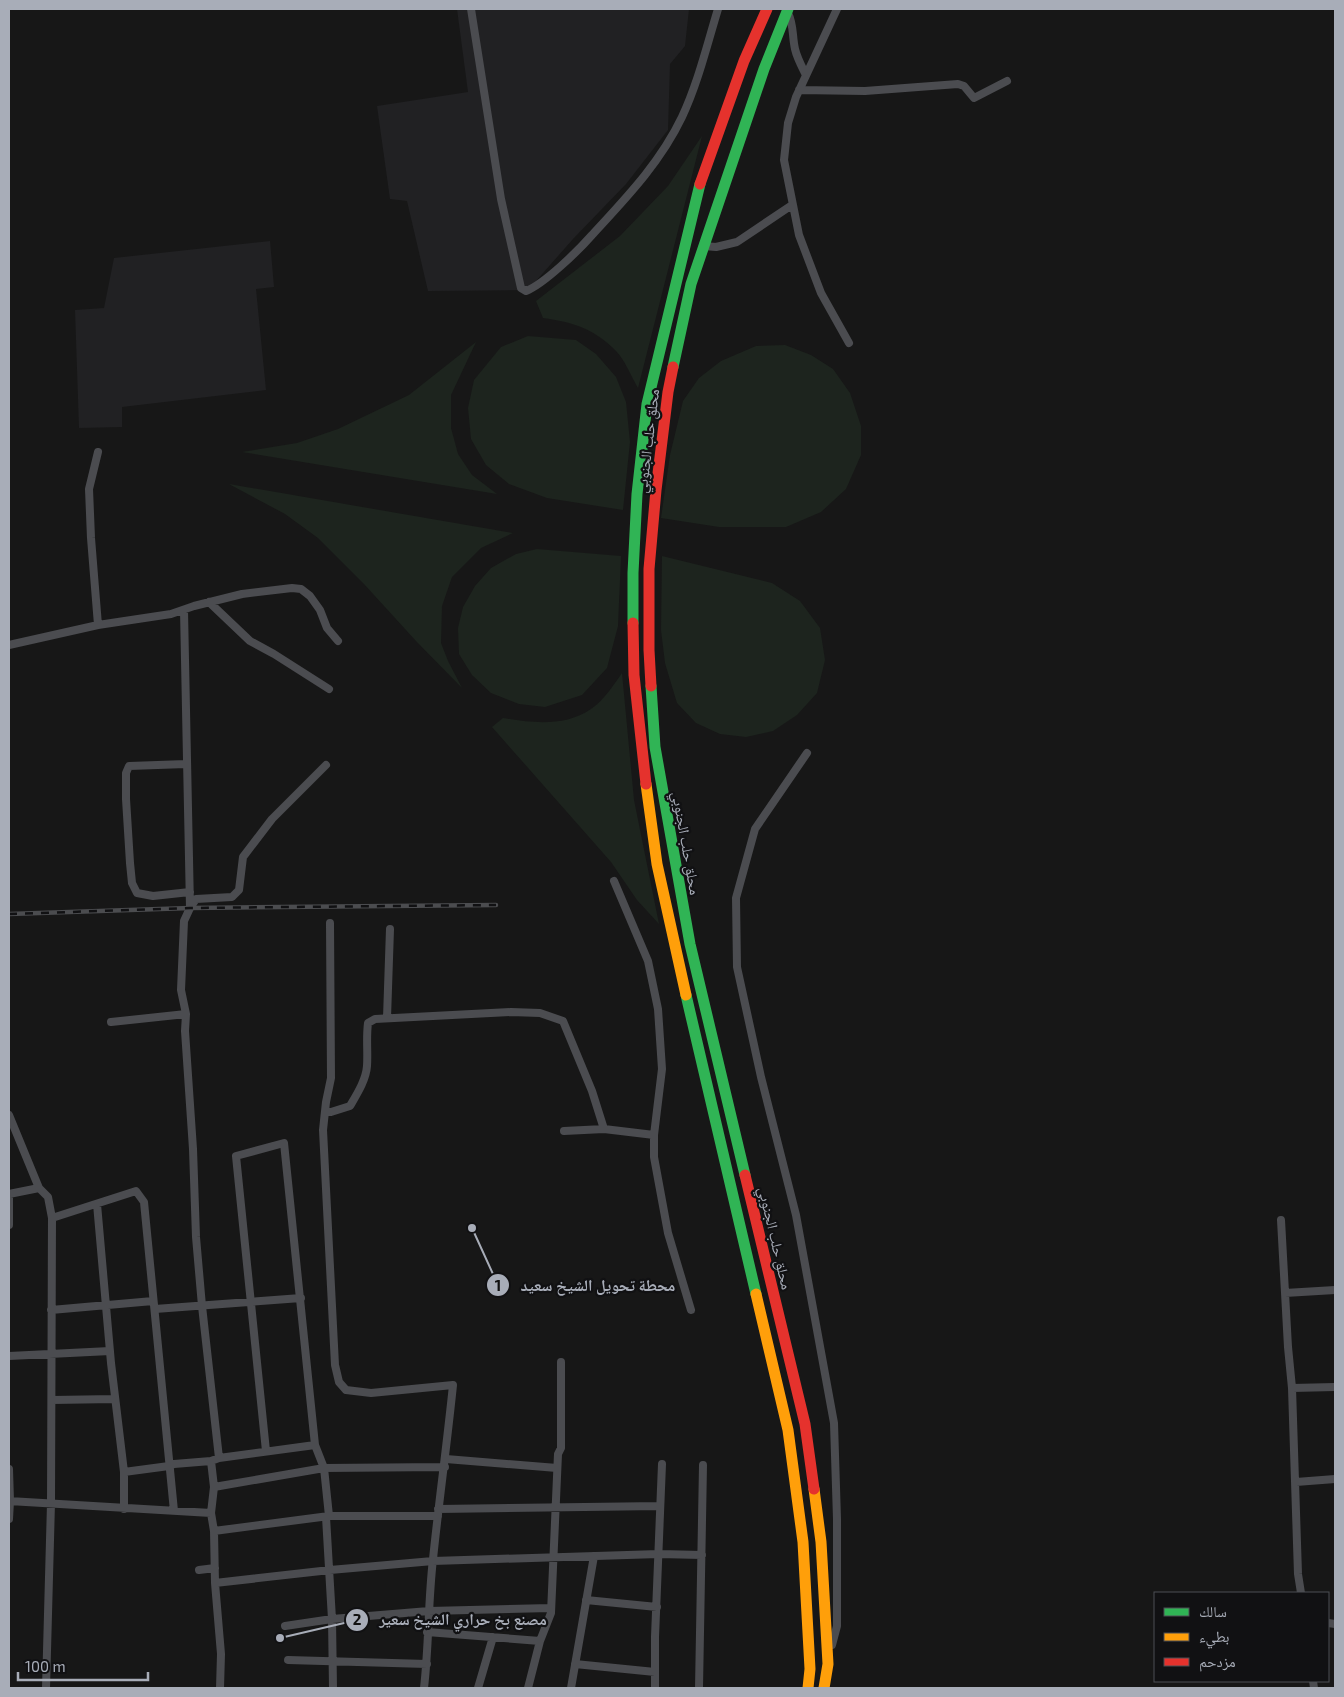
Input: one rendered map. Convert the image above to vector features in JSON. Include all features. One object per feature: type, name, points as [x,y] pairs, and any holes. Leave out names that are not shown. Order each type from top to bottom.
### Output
[{"type":"highway","name":"محلق حلب الجنوبي","points":[[766,9],[744,61],[697,193],[647,404],[637,494],[633,573],[634,675],[656,864],[788,1430],[803,1542],[810,1669],[808,1688]]},
{"type":"highway","name":"محلق حلب الجنوبي","points":[[787,10],[761,78],[691,284],[668,392],[656,490],[650,569],[649,641],[655,747],[690,944],[805,1424],[821,1542],[828,1664],[824,1688]]},
{"type":"street","points":[[471,9],[501,199],[520,288],[526,291],[552,273],[580,249],[650,170],[673,133],[689,101],[718,9]]},
{"type":"street","points":[[837,9],[799,90],[788,123],[784,160],[799,234],[821,293],[849,343]]},
{"type":"street","points":[[787,10],[793,27],[796,56],[806,75]]},
{"type":"street","points":[[799,90],[865,91],[958,84],[964,86],[974,98],[1007,81]]},
{"type":"street","points":[[704,246],[716,247],[736,242],[792,205]]},
{"type":"street","points":[[98,452],[89,489],[98,626]]},
{"type":"street","points":[[9,645],[98,626],[171,614],[242,594],[292,588],[301,589],[310,596],[320,610],[327,628],[338,641]]},
{"type":"street","points":[[209,602],[250,641],[329,689]]},
{"type":"street","points":[[184,610],[190,908]]},
{"type":"street","points":[[807,753],[755,829],[736,898],[737,967],[796,1215],[834,1423],[837,1519],[837,1626],[828,1664]]},
{"type":"street","points":[[186,764],[129,766],[126,773],[126,799],[132,883],[137,893],[153,896],[190,892]]},
{"type":"street","points":[[219,1458],[196,1237],[194,1165],[185,1032],[186,1014],[181,990],[184,921],[196,899],[232,897],[236,895],[239,890],[242,857],[272,818],[326,765]]},
{"type":"street","points":[[614,881],[648,961],[658,1009],[662,1069],[654,1135],[654,1157],[658,1187],[668,1233],[691,1310]]},
{"type":"street","points":[[330,923],[331,1078],[323,1130],[335,1355],[339,1382],[346,1390],[371,1393],[453,1386],[433,1561],[424,1688]]},
{"type":"street","points":[[387,1018],[390,929]]},
{"type":"street","points":[[325,1112],[350,1106],[367,1068],[366,1034],[368,1023],[375,1019],[540,1012],[563,1021],[592,1091],[604,1129]]},
{"type":"street","points":[[111,1022],[186,1014]]},
{"type":"street","points":[[9,1115],[39,1188],[48,1197],[52,1218],[51,1503],[46,1688]]},
{"type":"street","points":[[564,1131],[604,1129],[654,1135]]},
{"type":"street","points":[[266,1451],[236,1156],[284,1142],[315,1444],[324,1468],[330,1570],[333,1688]]},
{"type":"street","points":[[9,1225],[9,1194],[39,1188]]},
{"type":"street","points":[[52,1218],[136,1191],[144,1202],[174,1511]]},
{"type":"street","points":[[97,1204],[105,1305],[124,1472],[124,1508]]},
{"type":"street","points":[[1281,1220],[1292,1388],[1298,1574],[1301,1592]]},
{"type":"street","points":[[1285,1293],[1335,1290]]},
{"type":"street","points":[[51,1310],[105,1305],[202,1306],[301,1298]]},
{"type":"street","points":[[9,1356],[110,1351]]},
{"type":"street","points":[[528,1688],[540,1641],[551,1614],[554,1508],[558,1454],[561,1448],[561,1362]]},
{"type":"street","points":[[1292,1388],[1335,1387]]},
{"type":"street","points":[[52,1400],[115,1400]]},
{"type":"street","points":[[124,1472],[174,1464],[210,1461],[219,1458],[315,1444]]},
{"type":"street","points":[[210,1461],[214,1487],[211,1513],[214,1531],[215,1583],[221,1654],[220,1688]]},
{"type":"street","points":[[214,1487],[324,1468],[445,1463],[557,1468]]},
{"type":"street","points":[[655,1688],[662,1464]]},
{"type":"street","points":[[699,1688],[703,1465]]},
{"type":"street","points":[[9,1468],[9,1519]]},
{"type":"street","points":[[1296,1482],[1335,1480]]},
{"type":"street","points":[[10,1501],[211,1513]]},
{"type":"street","points":[[214,1531],[327,1516],[660,1506]]},
{"type":"street","points":[[215,1583],[433,1561],[659,1554],[702,1555]]},
{"type":"street","points":[[571,1688],[594,1556]]},
{"type":"street","points":[[199,1570],[215,1568]]},
{"type":"street","points":[[586,1600],[657,1607]]},
{"type":"street","points":[[285,1626],[332,1619],[429,1610],[551,1608]]},
{"type":"street","points":[[427,1632],[540,1641]]},
{"type":"street","points":[[478,1688],[493,1637]]},
{"type":"street","points":[[288,1660],[427,1664]]},
{"type":"street","points":[[575,1664],[655,1672]]},
{"type":"shaded area","points":[[457,9],[689,9],[685,46],[670,64],[668,130],[626,184],[573,239],[528,290],[428,291],[407,201],[390,199],[377,106],[468,92]]},
{"type":"shaded area","points":[[702,136],[638,388],[622,359],[608,343],[592,332],[574,324],[543,318],[536,301],[620,236],[668,186]]},
{"type":"shaded area","points":[[270,241],[274,287],[256,289],[266,390],[122,407],[122,427],[79,428],[75,310],[104,308],[114,258]]},
{"type":"shaded area","points":[[528,336],[576,340],[596,354],[616,377],[626,402],[630,442],[623,510],[547,498],[509,484],[486,465],[471,439],[468,408],[474,380],[501,347]]},
{"type":"shaded area","points":[[476,342],[451,395],[451,428],[458,454],[472,475],[497,494],[242,452],[297,443],[338,429],[409,395]]},
{"type":"shaded area","points":[[785,345],[811,355],[833,369],[850,393],[861,426],[861,455],[846,489],[821,512],[786,527],[719,527],[661,518],[670,455],[683,401],[699,378],[721,361],[756,346]]},
{"type":"shaded area","points":[[229,484],[513,533],[481,548],[452,577],[442,606],[441,643],[462,688],[318,538],[285,514]]},
{"type":"shaded area","points":[[537,549],[621,556],[618,626],[607,668],[582,695],[545,707],[519,704],[491,693],[472,675],[459,654],[458,628],[463,607],[475,586],[491,568],[516,554]]},
{"type":"shaded area","points":[[662,556],[772,583],[800,601],[820,628],[825,660],[817,693],[797,715],[773,731],[746,737],[720,734],[696,723],[677,703],[665,663],[661,630]]},
{"type":"shaded area","points":[[622,673],[634,800],[659,924],[637,900],[611,862],[492,727],[503,718],[548,722],[570,719],[581,715],[600,701]]},
{"type":"railway","points":[[9,914],[190,908],[496,905]]},
{"type":"traffic: fast","points":[[673,367],[691,284],[764,69],[788,9]]},
{"type":"traffic: fast","points":[[633,623],[633,573],[637,494],[647,404],[700,184]]},
{"type":"traffic: fast","points":[[651,686],[655,747],[690,944],[745,1175]]},
{"type":"traffic: fast","points":[[686,995],[756,1294]]},
{"type":"traffic: slow","points":[[646,784],[657,864],[686,995]]},
{"type":"traffic: slow","points":[[756,1294],[788,1430],[803,1542],[810,1669],[808,1688]]},
{"type":"traffic: slow","points":[[814,1489],[821,1542],[828,1664],[824,1688]]},
{"type":"traffic: jam","points":[[700,184],[744,61],[767,9]]},
{"type":"traffic: jam","points":[[651,686],[649,569],[656,490],[668,392],[673,367]]},
{"type":"traffic: jam","points":[[633,623],[634,675],[646,784]]},
{"type":"traffic: jam","points":[[745,1175],[805,1424],[814,1489]]},
{"type":"place","name":"محطة تحويل الشيخ سعيد","points":[[472,1228]]},
{"type":"place","name":"مصنع بخ حراري الشيخ سعير","points":[[280,1638]]}]
